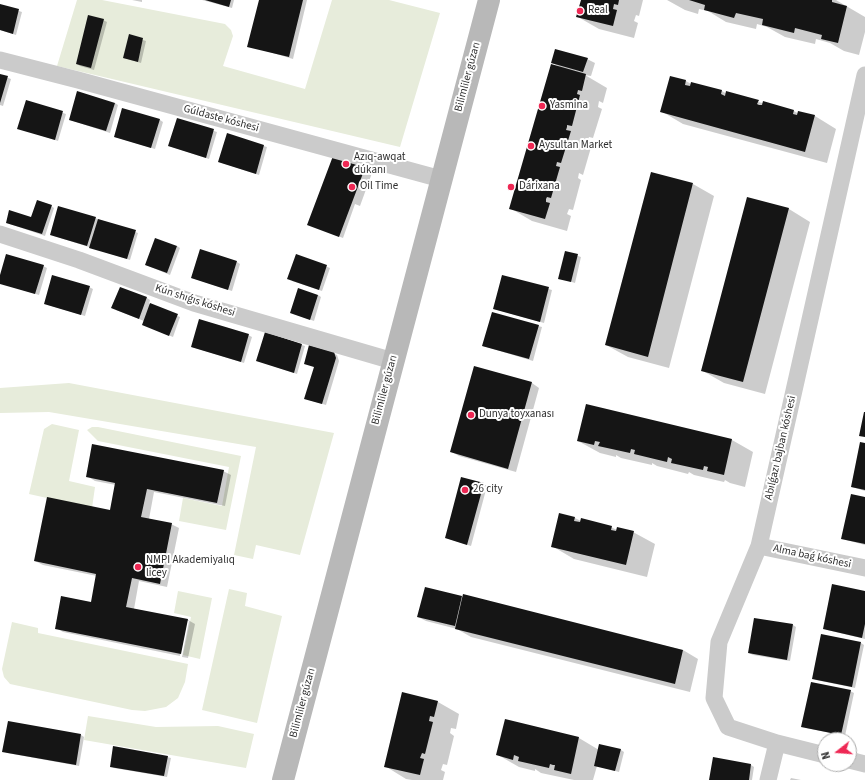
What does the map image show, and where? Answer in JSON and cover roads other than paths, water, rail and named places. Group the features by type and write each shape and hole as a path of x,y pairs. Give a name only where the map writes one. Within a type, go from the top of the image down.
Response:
{"main road":[{"name":"Bilimliler gúzarı","path":"283,780 489,0"}],"street":[{"name":"Gúldaste kóshesi","path":"0,60 441,179"},
{"name":"Abılǵazı bajban kóshesi","path":"817,753 777,743 728,727 714,698 719,642 759,546 865,74"},
{"name":"Kún shıǵıs kóshesi","path":"0,234 79,260 194,303 393,361"},
{"name":"Alma baǵ kóshesi","path":"759,546 865,568"},
{"path":"768,780 777,743"}],"place":[{"name":"Real","path":"580,11"},
{"name":"Yasmina","path":"542,106"},
{"name":"Aysultan Market","path":"531,146"},
{"name":"Azıq-awqat dúkanı","path":"346,164"},
{"name":"Oil Time","path":"352,187"},
{"name":"Dárixana","path":"511,187"},
{"name":"Dunya toyxanası","path":"471,415"},
{"name":"26 city","path":"465,490"},
{"name":"NMPI Akademiyalıq licey","path":"138,567"}]}
